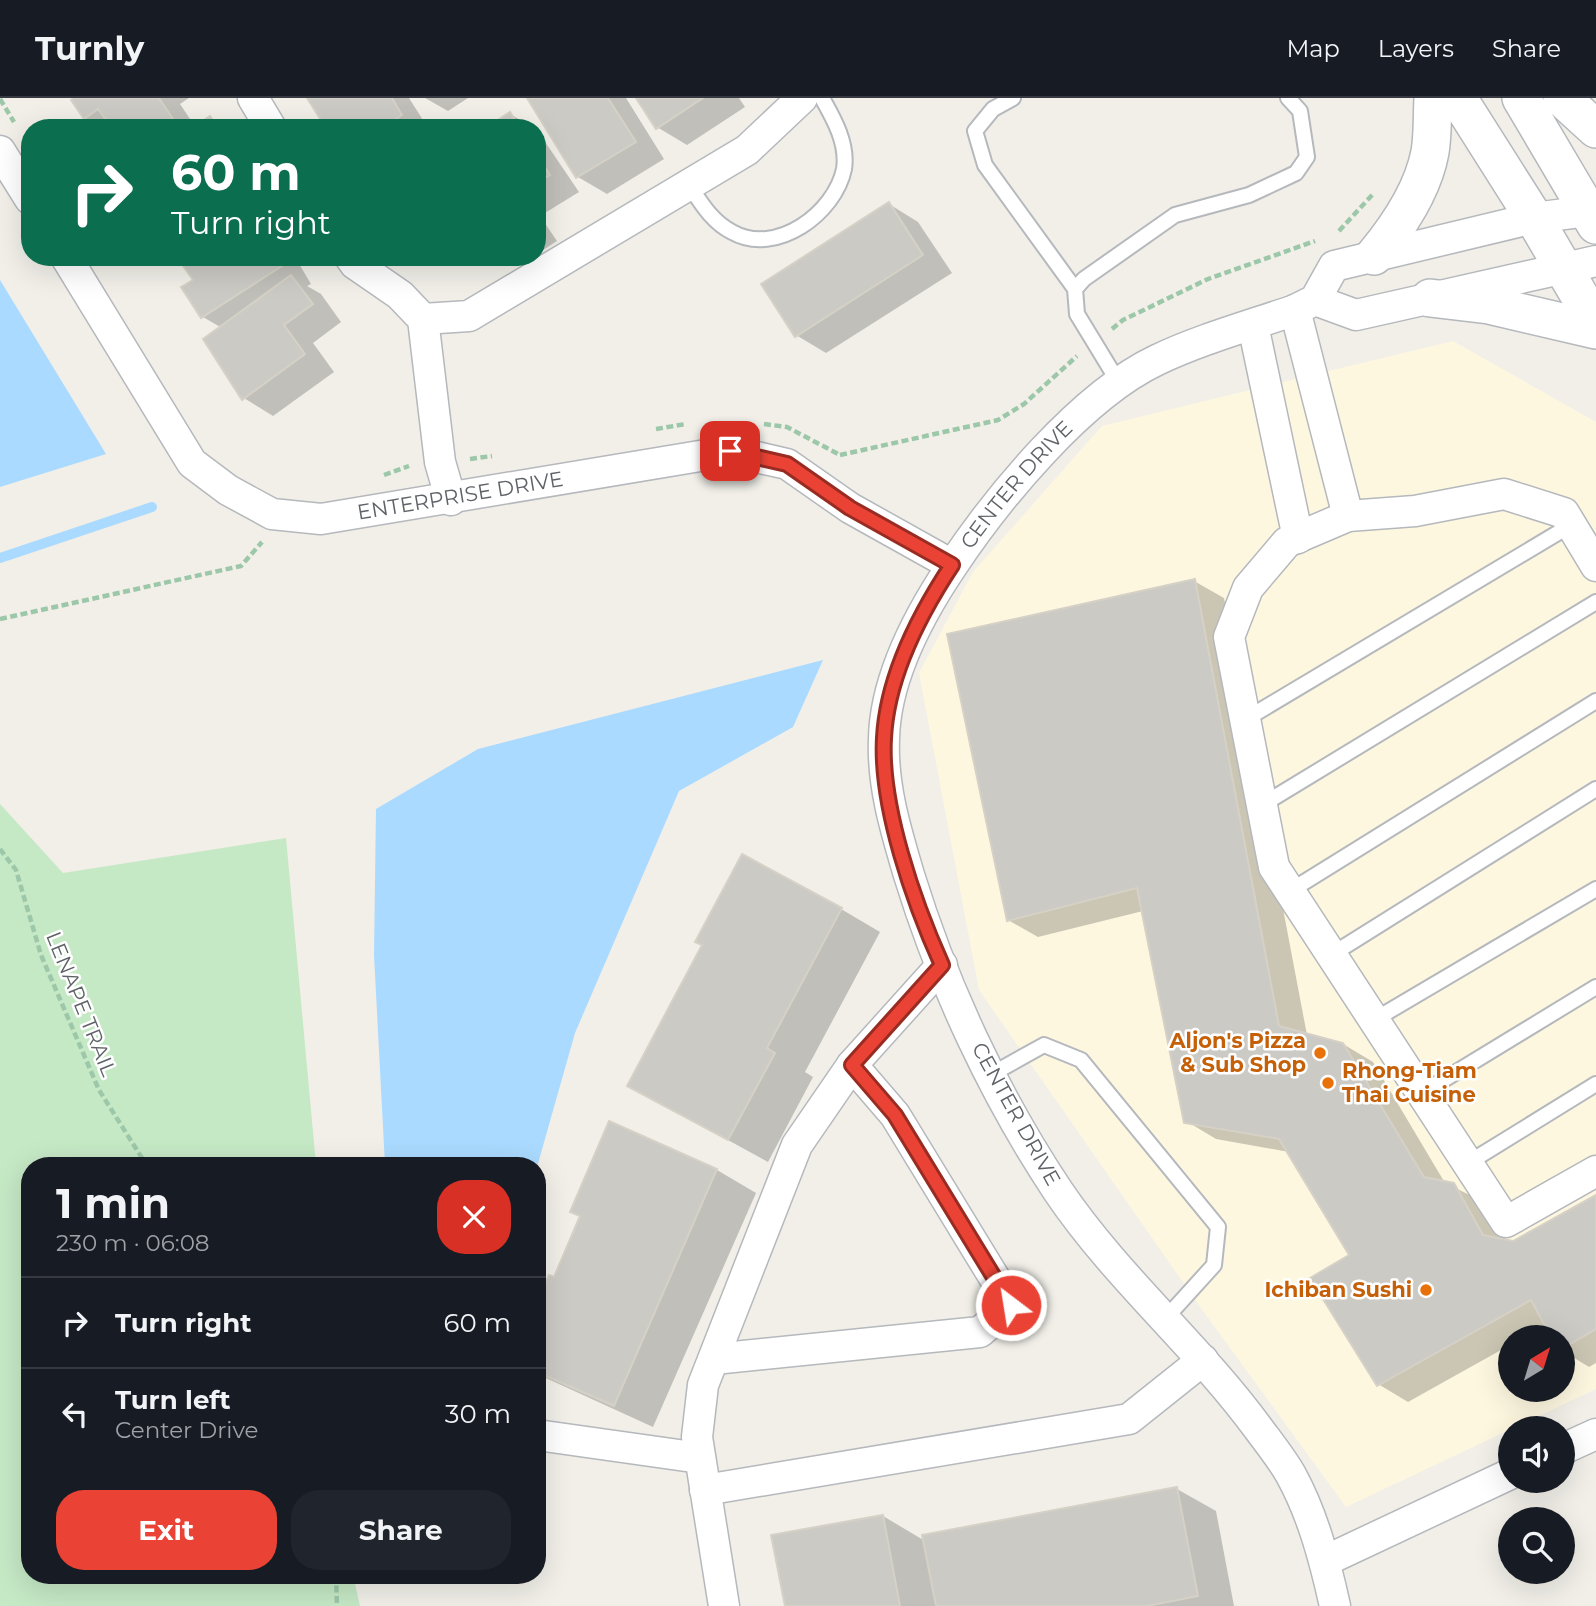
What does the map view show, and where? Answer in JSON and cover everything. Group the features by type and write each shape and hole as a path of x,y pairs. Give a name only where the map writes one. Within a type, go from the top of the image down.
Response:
{"street":[{"path":"253,98 266,119"},
{"path":"423,319 469,316 747,150 802,98"},
{"path":"1374,256 1402,219 1423,175 1430,152 1433,98"},
{"path":"1458,98 1534,218 1580,264 1596,324"},
{"path":"1348,516 1305,305 1334,266 1534,218 1593,215 1521,98"},
{"path":"1562,98 1596,129"},
{"path":"0,151 21,185"},
{"path":"1305,305 1356,315 1580,264"},
{"name":"ENTERPRISE DRIVE","path":"71,266 192,463 228,490 272,514 321,519 451,500 730,451 787,464 850,508 952,565"},
{"path":"358,266 400,295 423,319 440,462 451,500"},
{"path":"1430,298 1489,304 1596,330"},
{"name":"CENTER DRIVE","path":"1305,305 1156,360 1119,383 1032,462 979,525 936,589 896,674 884,738 891,815 926,928 990,1075 1059,1193 1165,1319 1230,1389 1291,1474 1325,1561 1335,1606"},
{"path":"1253,325 1298,538"},
{"path":"1596,566 1564,513 1504,494 1415,511 1348,516 1287,542 1248,588 1229,637 1274,867 1506,1222 1596,1171"},
{"path":"724,1606 697,1437 703,1385 797,1145 852,1065 942,965"},
{"path":"713,1359 980,1332 1011,1305 895,1115 852,1065"},
{"path":"705,1490 1129,1419 1203,1360"},
{"path":"1575,1444 1596,1434"},
{"path":"546,1436 700,1458"},
{"path":"1325,1561 1498,1480"}],"lane":[{"path":"689,185 711,216 733,233 754,240 780,236 802,226 824,208 837,188 844,168 844,149 822,98"},
{"path":"1013,98 993,109 975,131 985,165 1075,289 1077,314 1119,383"},
{"path":"1075,289 1083,279 1175,215 1249,195 1296,173 1307,157 1300,111 1288,98"},
{"path":"1246,719 1571,525"},
{"path":"1262,805 1596,602"},
{"path":"1290,891 1596,701"},
{"path":"1331,955 1596,789"},
{"path":"1374,1020 1596,889"},
{"path":"1422,1093 1596,987"},
{"path":"990,1075 1044,1045 1081,1060 1217,1227 1214,1265 1165,1319"},
{"path":"1468,1163 1596,1084"}],"path":[{"path":"1332,234 1342,230 1380,186"},
{"path":"809,479 840,455 998,420 1024,404 1123,320 1208,279 1322,238"},
{"path":"0,619 241,566 263,541 272,514"},
{"name":"LENAPE TRAIL","path":"0,849 16,870 41,955 99,1090 141,1157"},
{"path":"336,1584 337,1606"}],"shaded area":[{"path":"1453,341 1596,422 1596,1389 1575,1399 1575,1325 1498,1325 1498,1402 1568,1402 1539,1416 1498,1416 1498,1435 1346,1507 1203,1311 979,990 919,673 973,572 1102,426"}],"green space":[{"path":"0,804 63,873 286,838 315,1157 21,1157 21,1584 355,1584 360,1606 0,1606"}],"water":[{"path":"0,280 106,454 0,487"},
{"path":"823,660 793,727 679,791 575,1033 540,1157 385,1157 374,955 376,809 478,749"}],"building":[{"path":"159,98 173,119 105,119 98,109 84,119 71,100"},
{"path":"307,98 392,98 402,115 396,119 320,119"},
{"path":"527,98 608,98 636,142 576,178 546,129 546,119 540,119"},
{"path":"636,98 703,98 656,129"},
{"path":"510,112 514,119 500,119"},
{"path":"889,202 923,255 795,337 761,284"},
{"path":"183,266 282,266 201,318 181,287 193,280"},
{"path":"291,275 313,304 284,325 305,354 242,400 203,339"},
{"path":"1195,579 1279,1026 1343,1043 1424,1177 1454,1183 1483,1235 1513,1241 1596,1195 1596,1329 1575,1341 1575,1325 1545,1325 1531,1300 1377,1386 1310,1278 1349,1255 1279,1139 1184,1123 1137,888 1007,921 947,634"},
{"path":"742,854 842,908 767,1048 775,1053 728,1140 627,1086 702,945 695,942"},
{"path":"609,1121 717,1169 614,1406 546,1376 546,1282 549,1275 554,1277 580,1216 570,1212"},
{"path":"1177,1487 1198,1596 1147,1606 936,1606 922,1535"},
{"path":"883,1515 900,1606 785,1606 771,1535"}],"waterway":[{"path":"0,558 152,507"}],"place":[{"name":"Aljon's Pizza & Sub Shop","path":"1320,1053"},
{"name":"Rhong-Tiam Thai Cuisine","path":"1328,1083"},
{"name":"Ichiban Sushi","path":"1426,1290"}],"route":[{"path":"730,451 787,464 850,508 952,565 936,589 896,674 884,738 891,815 926,928 942,965 852,1065 895,1115 1011,1305"}]}
